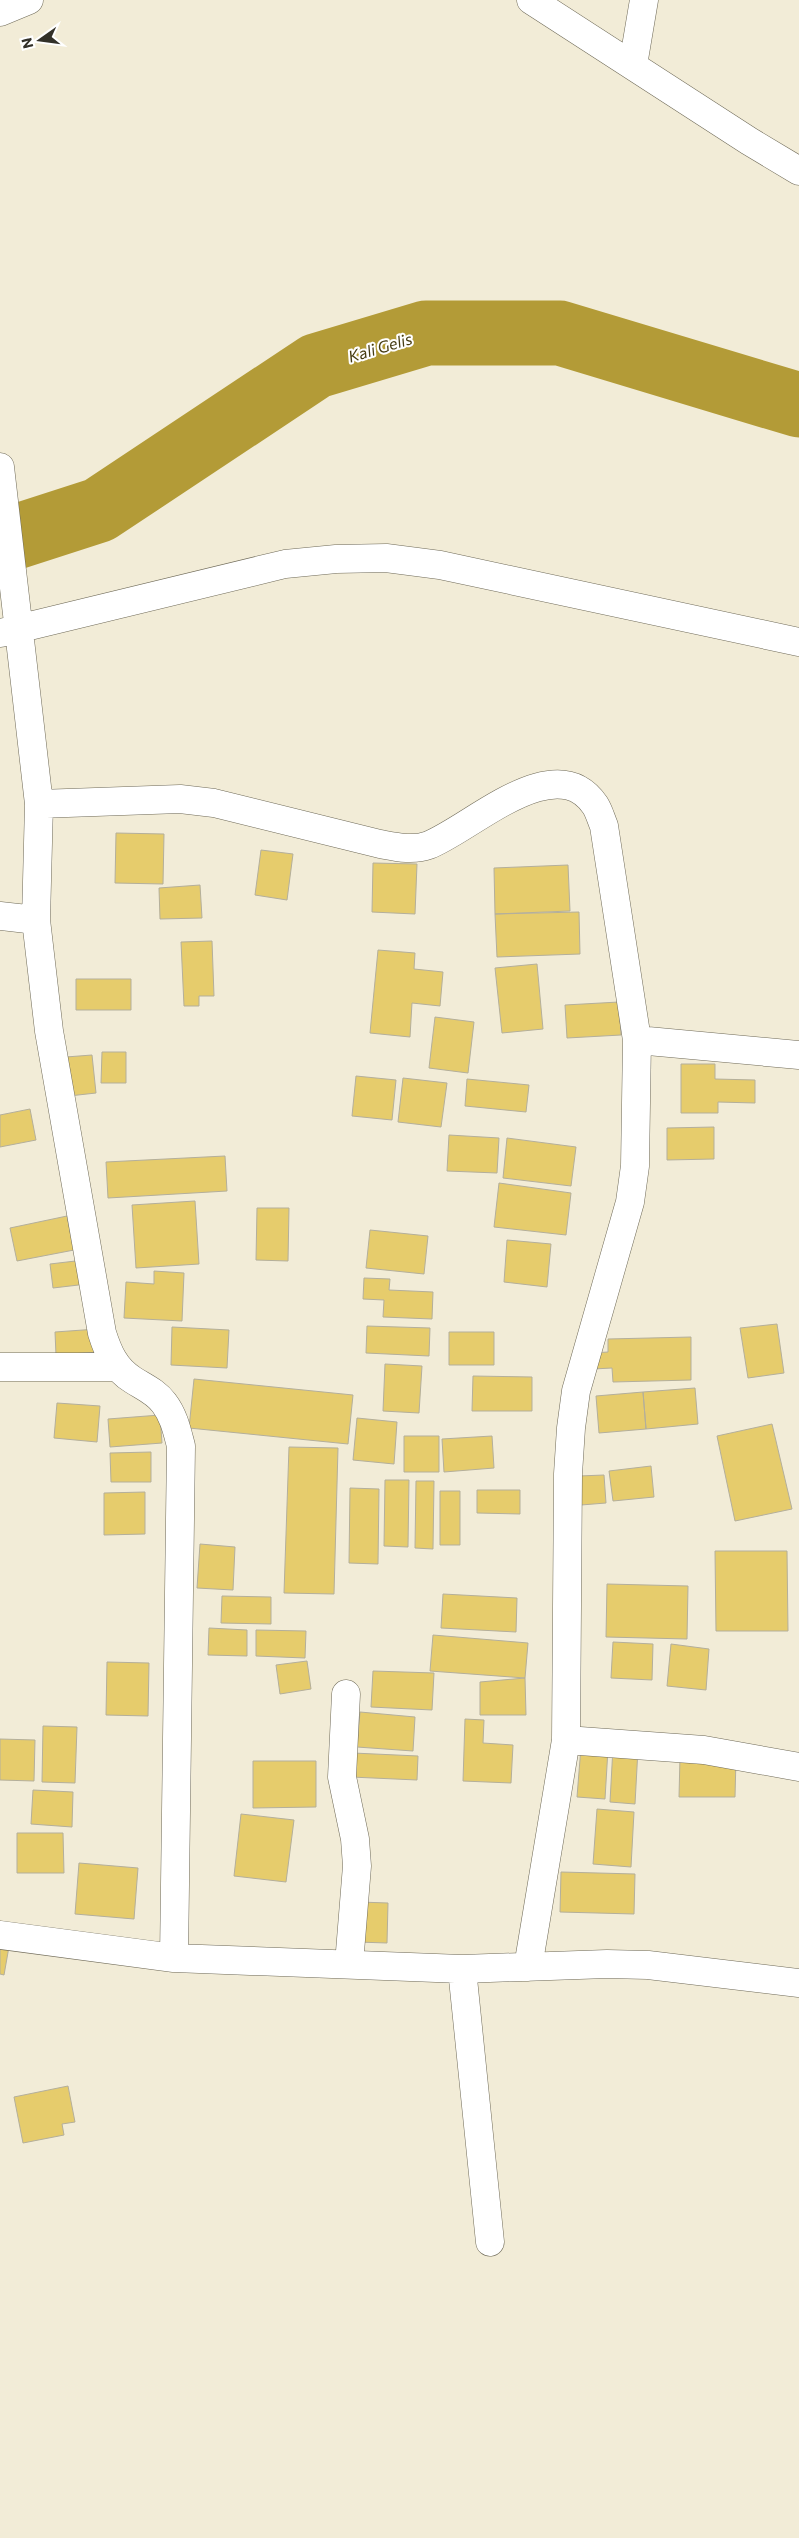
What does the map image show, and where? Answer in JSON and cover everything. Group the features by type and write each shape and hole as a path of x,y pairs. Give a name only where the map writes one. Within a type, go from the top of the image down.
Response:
{"street":[{"path":"0,12 29,0"},
{"path":"531,0 749,141 799,171"},
{"path":"633,65 644,0"},
{"path":"0,467 14,589 9,631 40,804 36,920 49,1031 102,1333 106,1347 117,1367 132,1380 153,1392 163,1402 170,1413 181,1446 174,1958"},
{"path":"9,631 285,564 336,559 386,558 440,565 799,642"},
{"path":"40,804 113,803 180,799 214,803 380,844 405,848 428,845 521,792 541,786 562,783 580,791 595,805 604,826 637,1040 635,1166 630,1202 576,1391 571,1428 568,1474 566,1740 528,1967"},
{"path":"0,916 36,920"},
{"path":"637,1040 799,1054"},
{"path":"0,1367 117,1367"},
{"path":"346,1694 342,1777 355,1840 356,1866 349,1964"},
{"path":"566,1740 704,1750 799,1768"},
{"path":"0,1935 174,1958 462,1969 648,1964 799,1983"},
{"path":"462,1969 490,2242"}],"building":[{"path":"116,833 164,834 163,884 115,883"},
{"path":"261,850 293,854 287,900 255,895"},
{"path":"373,863 417,864 415,914 372,912"},
{"path":"568,865 570,911 495,914 494,868"},
{"path":"200,885 202,918 160,919 159,888"},
{"path":"579,912 580,954 497,957 495,914"},
{"path":"212,941 214,996 199,996 199,1006 184,1006 181,942"},
{"path":"378,950 415,953 414,969 443,972 440,1006 412,1003 410,1037 370,1033"},
{"path":"537,964 543,1029 502,1033 495,968"},
{"path":"76,979 131,979 131,1010 76,1010"},
{"path":"619,1002 621,1035 567,1038 565,1005"},
{"path":"435,1017 474,1022 468,1073 429,1068"},
{"path":"102,1052 126,1052 126,1083 101,1083"},
{"path":"92,1055 96,1093 69,1096 66,1057"},
{"path":"681,1064 715,1064 715,1079 755,1080 755,1103 718,1102 718,1113 681,1113"},
{"path":"356,1076 396,1080 392,1120 352,1116"},
{"path":"403,1078 447,1083 441,1127 398,1122"},
{"path":"467,1079 529,1085 526,1112 465,1106"},
{"path":"30,1109 36,1140 0,1147 0,1115"},
{"path":"714,1127 714,1159 667,1160 667,1128"},
{"path":"449,1135 499,1138 497,1173 447,1171"},
{"path":"507,1138 576,1147 571,1186 503,1178"},
{"path":"225,1156 227,1191 108,1198 106,1162"},
{"path":"499,1183 571,1193 566,1235 494,1227"},
{"path":"195,1201 199,1264 136,1268 132,1205"},
{"path":"257,1208 289,1208 288,1261 256,1260"},
{"path":"67,1216 74,1250 17,1261 10,1228"},
{"path":"370,1230 428,1236 424,1274 366,1268"},
{"path":"507,1240 551,1244 547,1287 504,1282"},
{"path":"84,1260 87,1284 53,1288 50,1264"},
{"path":"154,1271 184,1273 182,1321 124,1318 126,1282 154,1284"},
{"path":"364,1278 390,1279 389,1290 433,1292 432,1319 383,1317 384,1300 363,1299"},
{"path":"777,1324 784,1373 748,1378 740,1328"},
{"path":"367,1326 430,1328 429,1356 366,1353"},
{"path":"172,1327 229,1330 227,1368 171,1365"},
{"path":"97,1329 99,1352 56,1355 55,1332"},
{"path":"449,1332 494,1332 494,1365 449,1365"},
{"path":"691,1337 691,1380 613,1382 612,1368 593,1369 593,1353 608,1352 608,1339"},
{"path":"385,1364 422,1366 419,1413 383,1411"},
{"path":"473,1376 532,1377 532,1411 472,1411"},
{"path":"194,1379 353,1395 348,1444 189,1428"},
{"path":"695,1388 698,1424 646,1429 643,1392"},
{"path":"643,1392 646,1429 599,1433 596,1396"},
{"path":"57,1403 100,1406 97,1442 54,1438"},
{"path":"160,1415 162,1443 110,1447 108,1419"},
{"path":"357,1418 397,1422 394,1464 353,1460"},
{"path":"772,1424 792,1509 735,1521 717,1436"},
{"path":"404,1436 439,1436 439,1472 404,1472"},
{"path":"492,1436 494,1468 444,1472 442,1439"},
{"path":"289,1447 338,1448 334,1594 284,1593"},
{"path":"151,1452 151,1482 111,1482 110,1453"},
{"path":"651,1466 654,1497 613,1501 609,1471"},
{"path":"604,1475 606,1503 581,1505 579,1476"},
{"path":"385,1480 409,1480 408,1547 384,1546"},
{"path":"416,1481 434,1481 433,1549 415,1548"},
{"path":"350,1488 379,1489 378,1564 349,1563"},
{"path":"477,1490 520,1490 520,1514 477,1513"},
{"path":"440,1491 460,1491 460,1545 440,1545"},
{"path":"145,1492 145,1534 104,1535 104,1493"},
{"path":"200,1544 235,1547 233,1590 197,1588"},
{"path":"715,1551 787,1551 788,1631 716,1631"},
{"path":"607,1584 688,1586 687,1639 606,1637"},
{"path":"443,1594 517,1598 516,1632 441,1628"},
{"path":"222,1596 271,1597 271,1624 221,1623"},
{"path":"209,1628 247,1630 247,1656 208,1655"},
{"path":"256,1630 306,1631 305,1658 256,1656"},
{"path":"433,1635 528,1643 525,1678 430,1671"},
{"path":"613,1642 653,1644 652,1680 611,1678"},
{"path":"671,1644 709,1649 706,1690 667,1686"},
{"path":"307,1661 311,1689 280,1694 276,1665"},
{"path":"107,1662 149,1663 148,1716 106,1715"},
{"path":"373,1671 434,1673 432,1710 371,1707"},
{"path":"525,1678 526,1715 480,1715 480,1682"},
{"path":"360,1712 415,1717 413,1751 357,1747"},
{"path":"465,1719 484,1720 483,1743 513,1745 511,1783 463,1781"},
{"path":"43,1726 77,1727 75,1783 42,1782"},
{"path":"0,1739 35,1740 34,1781 0,1780"},
{"path":"581,1747 608,1749 605,1799 577,1797"},
{"path":"613,1747 638,1749 635,1804 610,1802"},
{"path":"353,1753 418,1756 417,1780 351,1777"},
{"path":"680,1757 736,1758 735,1797 679,1797"},
{"path":"253,1761 316,1761 316,1807 253,1808"},
{"path":"33,1790 73,1792 72,1827 31,1824"},
{"path":"597,1809 634,1812 631,1867 593,1864"},
{"path":"241,1814 294,1820 286,1882 234,1876"},
{"path":"17,1833 63,1833 64,1873 17,1873"},
{"path":"79,1863 138,1868 134,1919 75,1914"},
{"path":"561,1872 635,1874 634,1914 560,1912"},
{"path":"359,1902 388,1903 387,1943 357,1942"},
{"path":"0,1939 10,1941 4,1975 0,1974"},
{"path":"68,2086 75,2122 62,2124 64,2135 23,2143 14,2097"}],"waterway":[{"name":"Kali Gelis","path":"0,542 99,510 316,366 426,333 560,333 799,405"}]}
